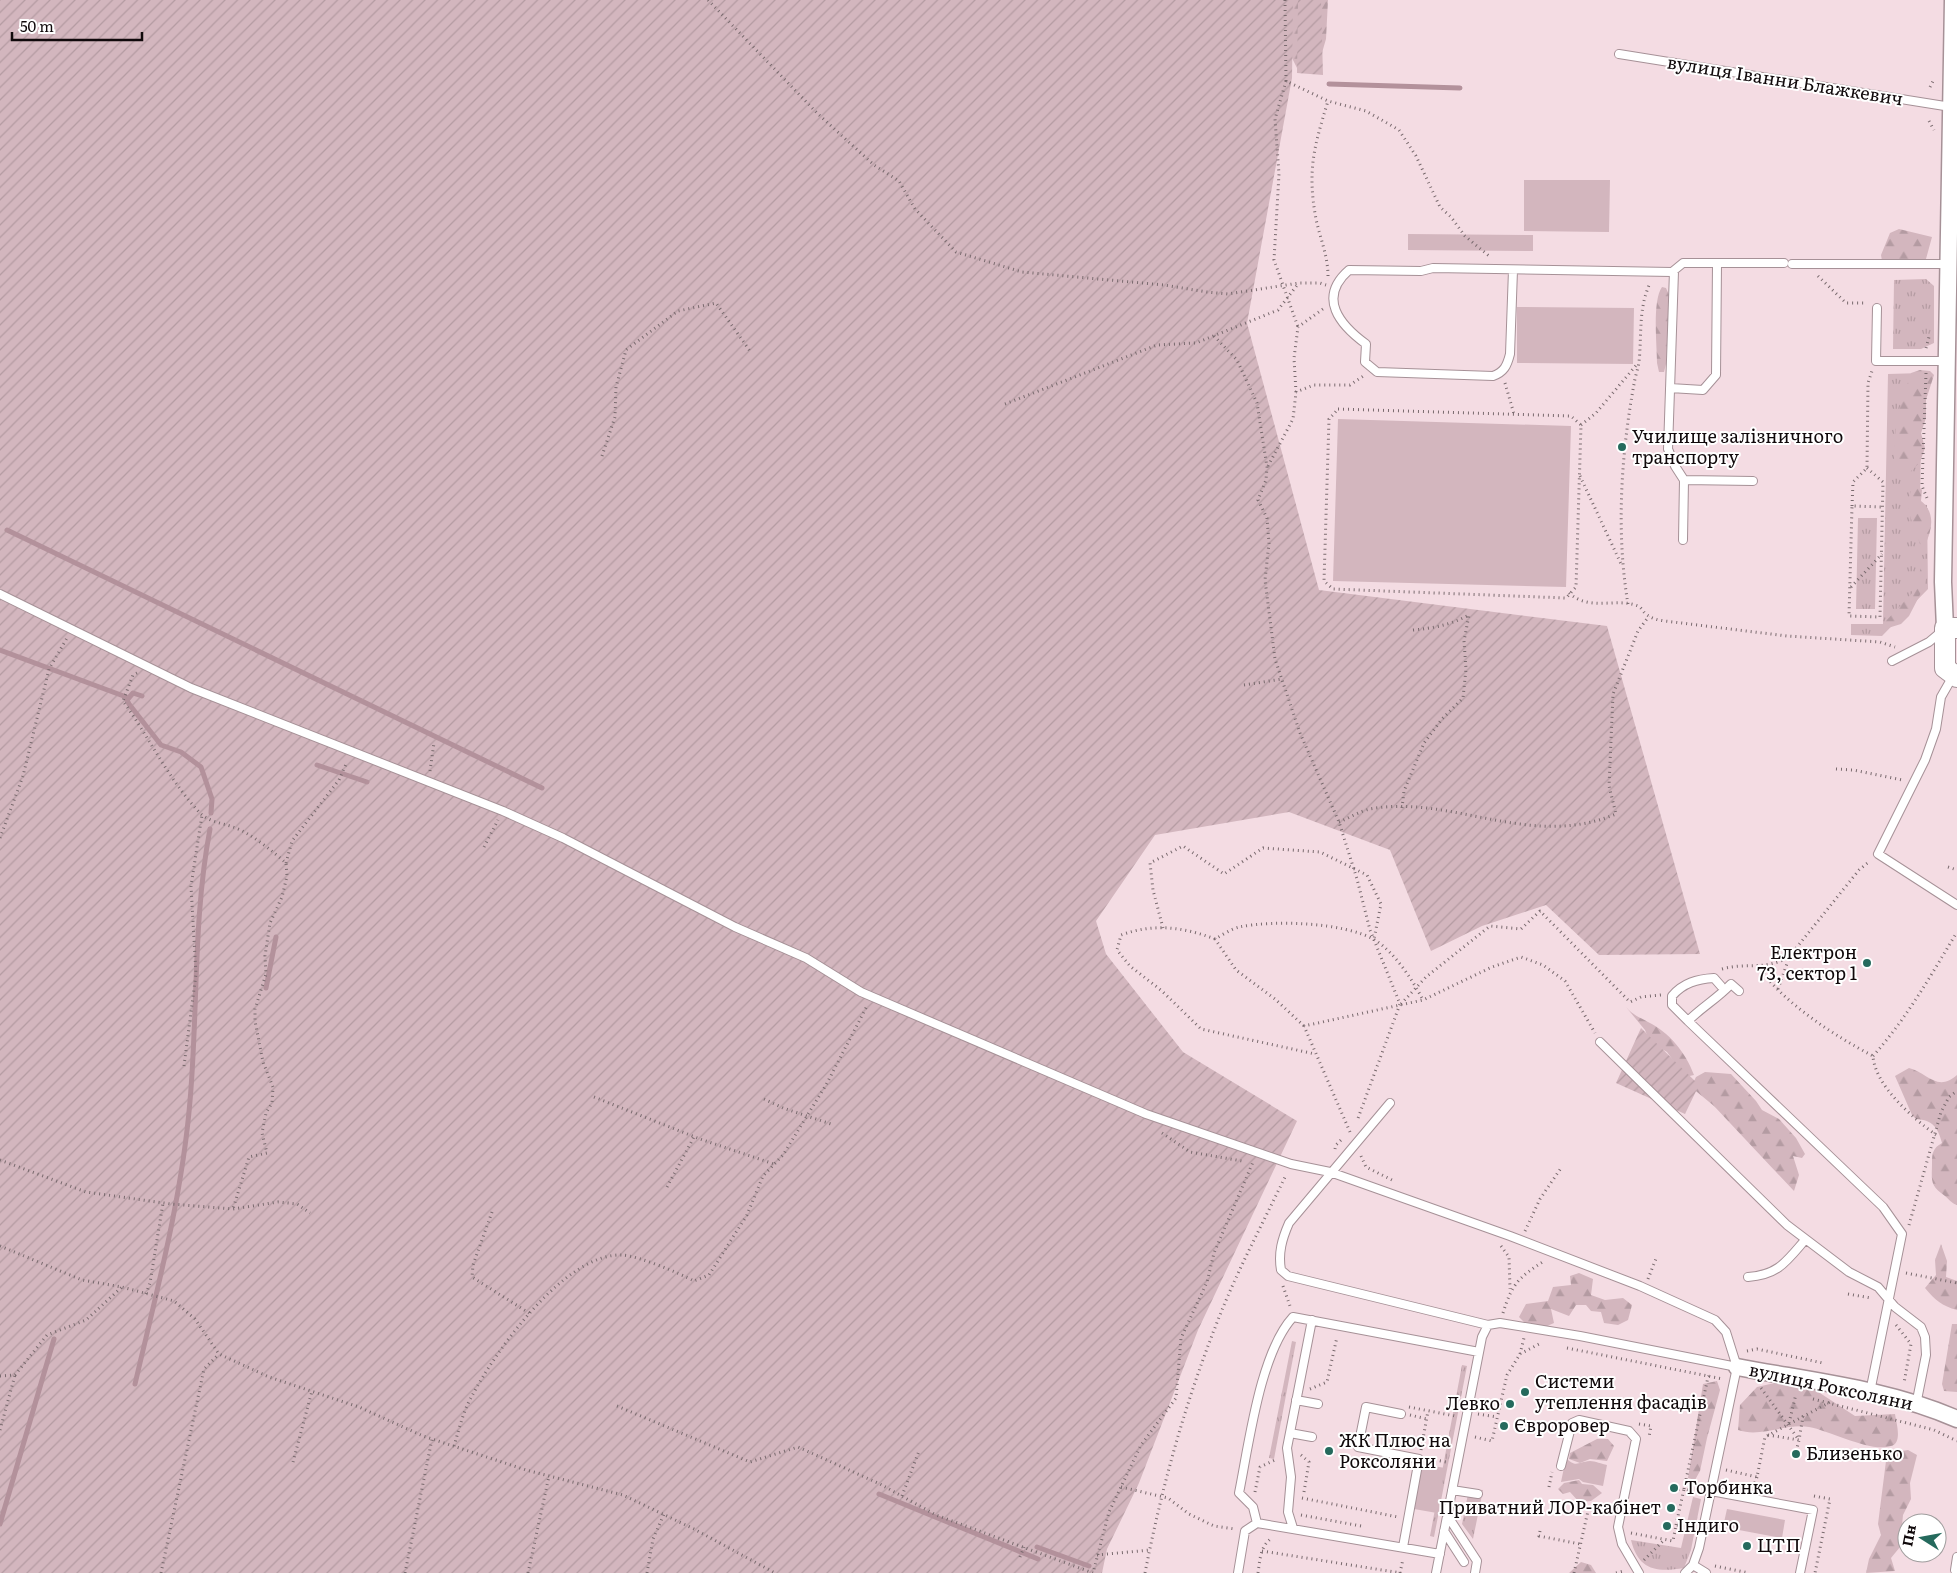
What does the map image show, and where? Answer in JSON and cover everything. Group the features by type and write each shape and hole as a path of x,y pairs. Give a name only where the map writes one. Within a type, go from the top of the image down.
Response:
{"street":[{"path":"1953,0 1947,361 1948,490 1943,582 1951,628 1944,668 1955,676"},
{"name":"вулиця Роксоляни","path":"1737,1367 1870,1392 1957,1419"}],"lane":[{"name":"вулиця Іванни Блажкевич","path":"1619,54 1951,107"},
{"path":"1509,270 1510,354 1502,373 1483,376 1377,372 1365,362 1366,344 1349,332 1339,320 1334,305 1336,289 1341,277 1349,270 1509,270 1654,272 1674,271 1684,264 1948,264"},
{"path":"1670,388 1703,390 1716,375 1717,264"},
{"path":"1674,271 1668,449 1675,466 1684,480 1683,540"},
{"path":"1877,308 1876,361 1947,361"},
{"path":"1684,480 1753,481"},
{"path":"0,594 191,688 429,784 503,811 563,838 736,927 806,958 872,997 1146,1114 1291,1164 1331,1172 1521,1240 1644,1288 1715,1320 1726,1332 1737,1367 1580,1336 1500,1323 1488,1325 1407,1307 1284,1273 1281,1270 1279,1258 1282,1239 1289,1223 1331,1172 1390,1103"},
{"path":"1892,661 1951,628"},
{"path":"1955,676 1941,697 1933,737 1925,760 1878,854 1957,905"},
{"path":"1721,986 1714,978 1690,982 1678,988 1672,996 1672,1005 1883,1207 1902,1234 1870,1392"},
{"path":"1688,1021 1703,1005 1719,997 1731,984 1739,991"},
{"path":"1600,1042 1805,1240 1849,1272 1878,1287 1889,1300 1921,1327 1925,1338 1926,1355 1916,1405"},
{"path":"1748,1277 1772,1273 1805,1240"},
{"path":"1257,1523 1252,1507 1238,1493 1262,1382 1284,1327 1293,1317 1479,1352"},
{"path":"1293,1528 1288,1512 1291,1477 1287,1448 1312,1320"},
{"path":"1436,1573 1482,1337 1488,1325"},
{"name":"вулиця Роксоляни","path":"1685,1573 1693,1565 1704,1530 1737,1367"},
{"path":"1296,1400 1318,1404"},
{"path":"1402,1410 1366,1407 1358,1447 1419,1459 1402,1547"},
{"path":"1557,1467 1572,1423 1579,1420 1629,1431 1636,1439 1619,1532 1622,1544 1637,1571"},
{"path":"1290,1433 1312,1437"},
{"path":"1452,1490 1478,1494"},
{"path":"1711,1493 1722,1493 1813,1510 1800,1573"},
{"path":"1447,1515 1477,1561 1475,1573"},
{"path":"1238,1573 1245,1531 1257,1523 1440,1554"},
{"path":"1444,1531 1464,1562"},
{"path":"1955,1570 1957,1557"},
{"path":"1693,1565 1707,1569"}],"path":[{"path":"708,0 818,114 874,165 899,181 915,209 956,252 1022,272 1164,285 1228,294 1299,283 1320,283 1328,286 1328,265 1316,220 1310,177 1318,134 1328,101"},
{"path":"1267,467 1293,420 1296,392 1294,358 1298,327 1274,260 1279,174 1275,119 1286,81 1285,0"},
{"path":"1286,81 1328,101 1366,111 1399,130 1416,156 1440,207 1451,217 1465,236 1509,270"},
{"path":"1805,264 1846,303 1867,303"},
{"path":"1628,604 1622,567 1623,484 1638,362 1641,306 1654,272"},
{"path":"1005,404 1157,346 1196,343 1278,310 1299,283"},
{"path":"602,456 615,417 616,387 626,350 678,311 716,303 750,351"},
{"path":"1298,327 1322,309 1334,305"},
{"path":"1214,336 1237,360 1257,403 1267,467 1266,480 1258,500 1267,518 1269,543 1266,580 1275,659 1316,772 1338,822 1374,940 1400,1004"},
{"path":"1867,468 1883,482 1880,617 1849,616 1853,482 1867,468 1868,383 1876,361"},
{"path":"1581,425 1596,413 1638,362"},
{"path":"1296,392 1314,385 1350,385 1373,368"},
{"path":"1502,373 1514,414"},
{"path":"1338,409 1571,416 1581,425 1576,587 1566,598 1333,589 1324,581 1329,419 1338,409"},
{"path":"1580,475 1622,567"},
{"path":"1852,506 1883,507"},
{"path":"1850,588 1882,554"},
{"path":"1570,594 1578,601 1640,606 1649,616 1665,621 1787,636 1880,642 1910,652"},
{"path":"1402,808 1404,791 1424,743 1442,719 1463,698 1466,669 1464,641 1469,615 1445,626 1413,630"},
{"path":"1338,822 1370,809 1402,808 1435,810 1524,826 1595,823 1616,814 1609,786 1613,694 1638,631 1649,616"},
{"path":"0,838 23,776 49,670 72,630"},
{"path":"152,668 134,676 123,702 141,726 163,765 202,815 219,824 233,827 268,848 286,863"},
{"path":"1244,685 1282,679"},
{"path":"429,784 434,743"},
{"path":"233,1209 249,1157 267,1154 262,1133 266,1113 272,1103 273,1087 263,1062 255,1021 255,1009 266,974 265,956 270,923 282,897 287,876 286,863 292,841 339,780 344,769"},
{"path":"1836,769 1892,777 1902,780 1911,789"},
{"path":"484,847 503,811"},
{"path":"184,1066 196,974 191,886 202,815"},
{"path":"1163,928 1153,890 1150,863 1183,846 1224,874 1263,848 1320,852 1367,875 1381,904 1374,940"},
{"path":"1778,989 1789,957 1859,870 1878,854"},
{"path":"1948,867 1957,870"},
{"path":"1331,1172 1336,1145 1354,1129 1400,1004 1426,977 1490,926 1522,929 1540,911 1630,1002 1641,996 1672,996"},
{"path":"1215,938 1237,928 1270,923 1345,928 1374,940 1389,951 1416,987 1423,1000"},
{"path":"1316,1054 1201,1029 1162,991 1130,966 1116,950 1121,935 1137,930 1163,928 1188,929 1215,938 1236,970 1274,999 1304,1026 1366,1167 1399,1183"},
{"path":"1936,1135 1898,1102 1874,1068 1874,1056 1895,1031 1914,1003 1957,932"},
{"path":"1304,1026 1423,1000 1492,967 1521,957 1543,965 1565,981 1600,1042"},
{"path":"1714,978 1720,969 1733,966 1775,965 1789,957"},
{"path":"1758,966 1778,989 1798,1006 1849,1043 1874,1056"},
{"path":"454,1446 470,1398 504,1345 529,1313 582,1266 597,1259 623,1255 675,1271 694,1281 709,1275 747,1215 763,1176 783,1155 826,1085 872,997"},
{"path":"1902,1234 1910,1223 1941,1112 1950,1097 1957,1091"},
{"path":"594,1097 694,1137 774,1164"},
{"path":"764,1099 831,1124"},
{"path":"666,1187 694,1137"},
{"path":"616,1406 750,1462 798,1447 902,1496 936,1515 1093,1573 1109,1512 1141,1445 1176,1398 1181,1338 1207,1282 1214,1253 1256,1152"},
{"path":"0,1160 86,1192 182,1206 233,1209 278,1202 297,1204 310,1213"},
{"path":"1146,1573 1160,1496 1186,1407 1218,1319 1291,1164"},
{"path":"1521,1240 1540,1199 1561,1168"},
{"path":"146,1294 150,1283 163,1203"},
{"path":"492,1212 473,1265 472,1277 529,1313"},
{"path":"1488,1228 1509,1257 1510,1290 1500,1323"},
{"path":"0,1246 82,1280 122,1287 174,1301 195,1319 211,1339 219,1354 269,1377 359,1407 432,1439 549,1476 623,1495 664,1514 775,1573"},
{"path":"1510,1290 1525,1273 1555,1254"},
{"path":"1644,1288 1657,1256"},
{"path":"1894,1272 1957,1284"},
{"path":"1284,1273 1283,1285 1293,1317"},
{"path":"0,1430 15,1375 48,1335 86,1320 122,1287"},
{"path":"1305,1402 1307,1390 1327,1382 1336,1336 1346,1338"},
{"path":"1462,1435 1492,1441 1507,1375 1520,1354 1524,1337"},
{"path":"1520,1354 1541,1343 1551,1345"},
{"path":"1561,1347 1724,1380"},
{"path":"161,1573 204,1369 219,1354"},
{"path":"0,1376 15,1375"},
{"path":"1619,1532 1673,1541 1708,1376"},
{"path":"1753,1385 1768,1387"},
{"path":"1760,1386 1799,1440"},
{"path":"293,1462 312,1391"},
{"path":"1786,1391 1804,1396"},
{"path":"1788,1424 1796,1394"},
{"path":"1812,1398 1934,1430 1957,1440"},
{"path":"1716,1468 1756,1477 1765,1436 1828,1403"},
{"path":"1402,1410 1428,1411 1458,1417"},
{"path":"1428,1411 1420,1457 1449,1462"},
{"path":"1467,1412 1497,1417"},
{"path":"1797,1448 1804,1416"},
{"path":"1632,1422 1651,1426 1647,1446"},
{"path":"1298,1435 1295,1450 1309,1462 1302,1499 1408,1520"},
{"path":"1768,1435 1799,1440"},
{"path":"405,1573 432,1439"},
{"path":"902,1496 920,1450"},
{"path":"1549,1487 1557,1467"},
{"path":"1722,1493 1726,1470"},
{"path":"528,1573 549,1476"},
{"path":"1121,1487 1168,1498 1189,1514 1214,1526 1245,1531"},
{"path":"1679,1488 1711,1493"},
{"path":"1574,1573 1588,1511"},
{"path":"647,1573 653,1538 664,1514"},
{"path":"1629,1533 1631,1523"},
{"path":"1676,1525 1704,1530"},
{"path":"1540,1531 1539,1536 1580,1544"},
{"path":"1637,1571 1665,1539"},
{"path":"1258,1573 1265,1543"},
{"path":"1020,1557 1024,1548"},
{"path":"1097,1556 1150,1550"},
{"path":"1262,1551 1401,1573 1403,1559"},
{"path":"1707,1569 1749,1573"}],"green space":[{"path":"0,0 1293,0 1292,78 1247,323 1319,590 1607,626 1700,954 1599,955 1546,905 1482,926 1431,951 1390,850 1289,812 1155,835 1096,921 1106,954 1183,1052 1297,1121 1198,1330 1139,1483 1107,1549 1102,1573 0,1573"},
{"path":"1287,0 1328,0 1326,39 1317,70 1298,70 1284,42"},
{"path":"1298,0 1321,0 1323,75 1297,73"},
{"path":"1524,180 1610,180 1609,232 1524,231"},
{"path":"1899,229 1932,237 1926,259 1903,262 1882,261 1881,255 1890,233"},
{"path":"1408,234 1533,235 1533,251 1408,250"},
{"path":"1926,279 1934,286 1934,343 1921,349 1893,349 1894,280"},
{"path":"1662,287 1666,288 1670,297 1666,364 1664,372 1659,372 1657,363 1656,312"},
{"path":"1517,307 1634,308 1633,364 1517,363"},
{"path":"1920,370 1930,371 1934,375 1926,400 1926,418 1921,433 1925,448 1920,462 1909,473 1902,476 1896,470 1894,457 1897,416 1911,373"},
{"path":"1922,373 1920,504 1927,505 1928,589 1882,636 1851,635 1851,624 1883,624 1888,374"},
{"path":"1338,419 1571,426 1566,587 1333,581"},
{"path":"1913,487 1919,487 1922,490 1921,501 1931,516 1931,528 1925,545 1920,544 1910,516 1909,502"},
{"path":"1858,518 1877,518 1875,609 1856,609"},
{"path":"1927,560 1927,575 1924,587 1909,616 1901,624 1888,628 1885,622 1915,590 1922,563"},
{"path":"1626,1007 1670,1037 1681,1051 1694,1075 1685,1077 1667,1052 1650,1042 1645,1030"},
{"path":"1641,1028 1699,1085 1685,1114 1616,1083"},
{"path":"1909,1068 1938,1082 1950,1080 1957,1075 1957,1205 1936,1189 1932,1182 1933,1154 1935,1149 1942,1143 1939,1133 1931,1123 1916,1119 1912,1115 1895,1076"},
{"path":"1705,1072 1731,1074 1762,1110 1779,1119 1796,1138 1805,1154 1802,1158 1793,1156 1799,1175 1794,1191 1714,1106 1691,1087 1696,1077"},
{"path":"1941,1244 1947,1261 1946,1277 1957,1281 1957,1310 1939,1302 1925,1288 1936,1275 1935,1260"},
{"path":"1579,1273 1593,1279 1591,1295 1605,1300 1623,1298 1632,1305 1628,1320 1618,1325 1604,1323 1601,1312 1591,1311 1586,1305 1576,1305 1569,1316 1551,1309 1554,1323 1545,1327 1527,1325 1519,1317 1526,1304 1548,1301 1553,1287 1571,1285 1570,1276"},
{"path":"1952,1324 1957,1324 1957,1392 1944,1391 1942,1384"},
{"path":"1292,1341 1296,1342 1274,1459 1269,1458"},
{"path":"1462,1365 1467,1366 1434,1537 1430,1536"},
{"path":"1797,1378 1855,1416 1895,1414 1898,1432 1897,1441 1891,1446 1873,1447 1818,1429 1800,1426 1764,1432 1738,1430 1740,1405 1757,1387"},
{"path":"1717,1381 1720,1390 1700,1471 1695,1480 1688,1478 1703,1384"},
{"path":"1597,1439 1608,1439 1614,1446 1607,1461 1590,1459 1580,1463 1569,1459 1570,1453"},
{"path":"1908,1450 1917,1455 1910,1483 1911,1499 1904,1513 1897,1513 1897,1551 1891,1558 1895,1571 1866,1573 1869,1559 1881,1535 1878,1524 1886,1461 1895,1452"},
{"path":"1566,1458 1575,1464 1594,1461 1607,1465 1603,1486 1583,1482 1579,1479 1561,1482"},
{"path":"1422,1464 1445,1468 1437,1513 1414,1509"},
{"path":"1579,1480 1582,1484 1593,1485 1602,1493 1591,1501 1579,1502 1570,1492 1563,1494 1558,1489 1564,1483"},
{"path":"1469,1489 1483,1490 1473,1539 1462,1524"},
{"path":"1693,1497 1701,1499 1691,1550 1684,1568 1664,1570 1649,1567 1643,1563 1634,1550 1631,1540 1681,1548"},
{"path":"1727,1509 1785,1520 1782,1538 1723,1527"},
{"path":"1581,1562 1591,1565 1596,1573 1569,1573"}],"waterway":[{"path":"1329,84 1460,88"},
{"path":"7,530 542,788"},
{"path":"0,650 129,698"},
{"path":"142,696 133,693 127,700 161,745 181,752 201,767 212,799 211,813"},
{"path":"317,765 367,782"},
{"path":"135,1384 168,1243 186,1137 192,1067 198,930 210,829"},
{"path":"266,988 276,937"},
{"path":"0,1524 54,1339"},
{"path":"879,1494 1038,1559"},
{"path":"1037,1547 1089,1566"}],"place":[{"name":"Училище залізничного транспорту","path":"1622,447"},
{"name":"Електрон 73, сектор 1","path":"1867,963"},
{"name":"Системи утеплення фасадів","path":"1525,1392"},
{"name":"Левко","path":"1510,1404"},
{"name":"Євроровер","path":"1504,1426"},
{"name":"ЖК Плюс на Роксоляни","path":"1329,1451"},
{"name":"Близенько","path":"1796,1454"},
{"name":"Торбинка","path":"1674,1488"},
{"name":"Приватний ЛОР-кабінет","path":"1671,1508"},
{"name":"Індиго","path":"1667,1526"},
{"name":"ЦТП","path":"1747,1546"}]}
